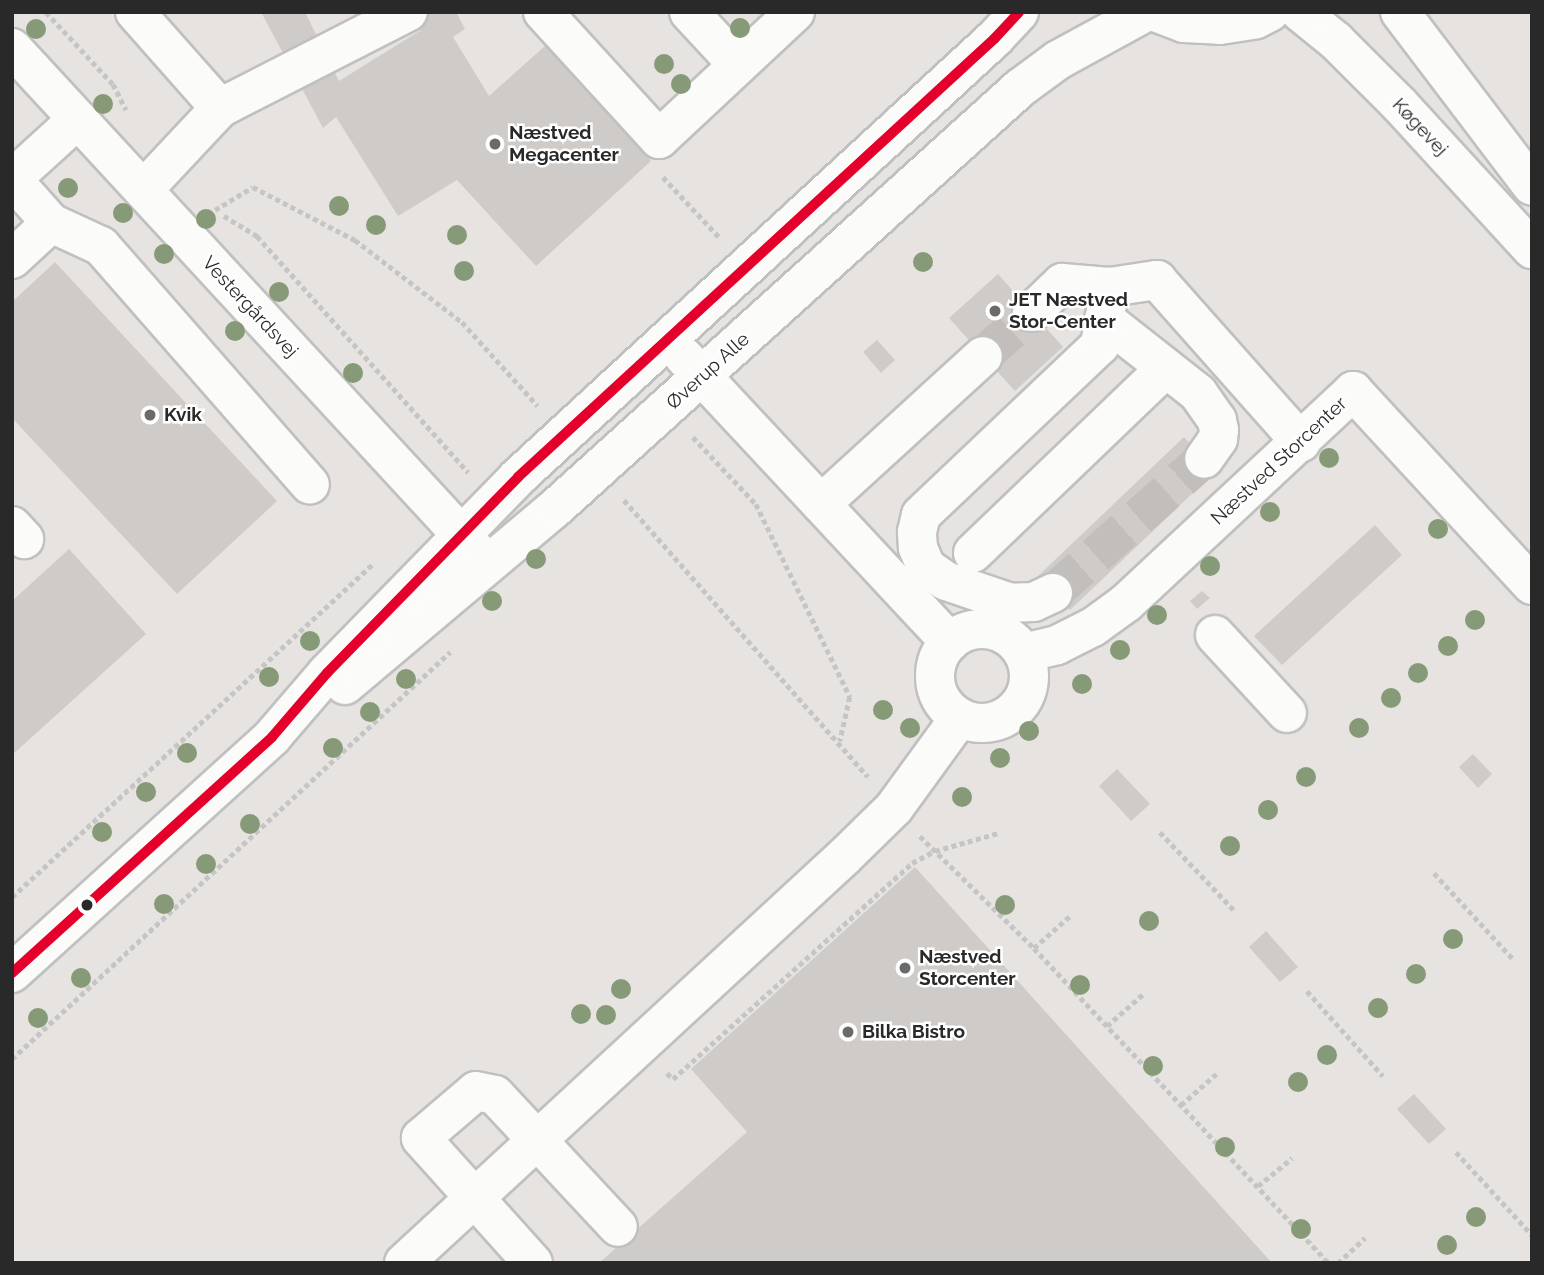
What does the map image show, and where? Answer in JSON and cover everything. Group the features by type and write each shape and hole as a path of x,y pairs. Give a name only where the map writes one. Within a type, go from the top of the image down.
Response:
{"street":[{"path":"135,12 220,108"},
{"path":"143,190 220,108 408,12"},
{"path":"543,12 659,139 795,12"},
{"path":"689,12 738,65"},
{"name":"Øverup Alle","path":"272,737 327,673 494,501 995,38 1019,12"},
{"name":"Øverup Alle","path":"12,973 272,737 344,686 489,565 1020,88 1077,48 1146,12"},
{"path":"1155,12 1184,23 1220,25 1256,19 1270,12"},
{"name":"Køgevej","path":"1300,12 1336,41 1399,104 1532,249"},
{"path":"1400,12 1532,186"},
{"name":"Vestergårdsvej","path":"12,48 489,565"},
{"path":"78,119 12,179 51,223 101,246 310,485"},
{"path":"12,259 51,223"},
{"path":"1053,593 1034,602 1011,603 946,581 926,567 918,548 917,532 921,516 1105,317 1157,280 1301,442"},
{"path":"1032,312 1062,284 1198,393 1217,420 1219,430 1218,439 1205,459"},
{"path":"668,341 950,642"},
{"path":"821,504 984,356"},
{"path":"1198,393 1229,361"},
{"path":"973,553 1166,368"},
{"name":"Næstved Storcenter","path":"1023,653 1057,645 1093,626 1126,603 1353,391 1532,585"},
{"path":"975,630 990,630 1014,642 1023,653 1029,667 1025,697 1016,709 1004,718 989,723 960,717 948,709 936,682 936,668 950,642 975,630"},
{"path":"1215,635 1287,713"},
{"path":"404,1263 894,808 960,717"},
{"path":"533,1263 421,1138 469,1095 481,1090 495,1096 618,1227"}],"path":[{"path":"46,12 113,84 129,116"},
{"path":"659,139 670,165 662,176 724,243"},
{"path":"169,162 215,211 257,236 494,501"},
{"path":"181,232 253,187 355,240 462,322 539,407"},
{"path":"691,435 756,504 850,697 840,742"},
{"path":"624,500 840,742 894,808 1034,948 1329,1263"},
{"path":"1160,832 1236,912"},
{"path":"641,1044 673,1079 912,863 935,851 998,833"},
{"path":"1434,873 1513,958"},
{"path":"1034,948 1071,915"},
{"path":"1307,991 1383,1076"},
{"path":"1107,1026 1143,994"},
{"path":"1181,1105 1216,1074"},
{"path":"1455,1153 1532,1234"},
{"path":"1258,1186 1292,1158"},
{"path":"1338,1263 1365,1238"}],"building":[{"name":"Næstved Megacenter","path":"261,12 305,12 339,81 421,30 412,12 456,12 465,29 453,37 489,96 546,45 651,161 536,266 457,180 398,216 336,117 323,128"},
{"path":"55,262 277,501 177,594 12,418 12,302"},
{"path":"998,274 1063,347 1015,391 949,318"},
{"path":"877,340 895,360 881,373 863,352"},
{"path":"1184,437 1216,471 1070,610 1037,577"},
{"path":"1375,525 1402,555 1282,665 1254,636"},
{"path":"69,549 146,634 12,755 12,601"},
{"path":"1202,591 1210,598 1197,609 1190,601"},
{"path":"1473,754 1492,774 1478,788 1459,767"},
{"path":"1117,769 1150,804 1131,821 1099,786"},
{"name":"Næstved Storcenter","path":"915,867 1272,1263 599,1263 747,1132 691,1069"},
{"path":"1266,931 1298,967 1280,982 1249,947"},
{"path":"1414,1094 1446,1129 1429,1144 1397,1109"}],"tunnel":[{"path":"983,356 1032,312"},
{"path":"1053,593 1204,459"}],"transit line":[{"path":"12,973 272,737 327,673 518,477 995,38 1019,12"}],"place":[{"name":"Næstved Megacenter","path":"495,144"},
{"name":"JET Næstved Stor-Center","path":"995,311"},
{"name":"Kvik","path":"150,415"},
{"name":"Næstved Storcenter","path":"905,968"},
{"name":"Bilka Bistro","path":"848,1032"}]}
